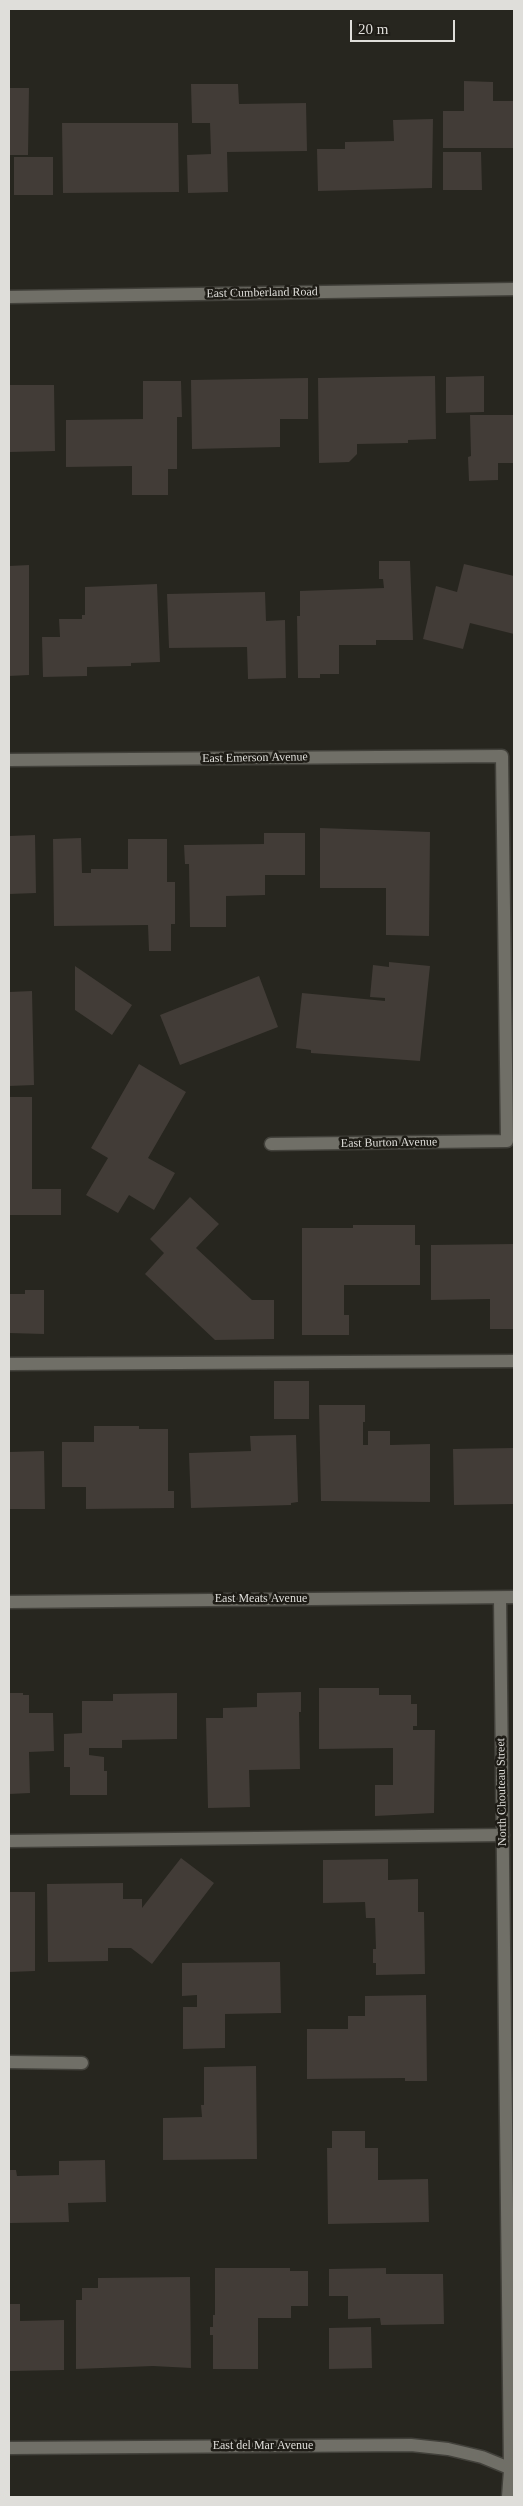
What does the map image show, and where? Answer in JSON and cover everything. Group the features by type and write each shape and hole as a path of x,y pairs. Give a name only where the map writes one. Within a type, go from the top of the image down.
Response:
{"street":[{"name":"East Cumberland Road","path":"9,298 514,289"},
{"name":"East Emerson Avenue","path":"9,760 502,756 507,1142"},
{"name":"East Burton Avenue","path":"271,1144 507,1142"},
{"path":"9,1364 514,1361"},
{"name":"East Meats Avenue","path":"9,1602 514,1597"},
{"name":"North Chouteau Street","path":"500,1598 512,2470 508,2497"},
{"path":"9,1841 503,1834"},
{"path":"9,2062 82,2063"},
{"name":"East del Mar Avenue","path":"9,2448 411,2445 448,2449 482,2458 512,2470"}],"building":[{"path":"464,81 493,82 493,101 514,101 514,148 443,148 443,111 464,111"},
{"path":"191,84 238,84 239,104 306,103 307,151 227,152 228,192 188,193 187,155 211,154 210,123 192,123"},
{"path":"9,88 29,88 28,155 9,155"},
{"path":"433,119 432,188 318,191 317,149 345,149 345,142 394,141 393,120"},
{"path":"62,123 178,123 179,192 63,193"},
{"path":"443,152 481,152 482,190 443,190"},
{"path":"14,157 53,157 53,195 14,195"},
{"path":"435,376 436,439 408,440 408,443 357,444 357,454 349,462 319,463 318,378"},
{"path":"484,376 484,412 446,413 446,377"},
{"path":"308,378 308,419 280,419 280,447 192,449 191,380"},
{"path":"143,381 181,381 182,417 177,417 177,469 168,469 168,495 132,495 132,466 66,467 66,420 143,419"},
{"path":"9,385 54,385 55,451 9,452"},
{"path":"470,415 514,415 514,463 498,463 498,480 469,481 468,457 471,456"},
{"path":"379,561 410,561 413,640 376,640 376,645 339,645 339,674 320,674 320,678 298,678 297,616 300,616 300,591 384,588 383,579 379,579"},
{"path":"464,564 514,576 514,634 470,623 463,649 423,639 436,586 457,592"},
{"path":"29,565 29,675 9,676 9,566"},
{"path":"157,584 160,662 131,663 131,666 87,667 87,676 43,677 42,637 60,637 59,619 82,619 82,615 85,615 85,587"},
{"path":"265,592 266,621 285,620 286,678 248,679 247,647 169,648 167,594"},
{"path":"320,828 430,832 429,936 386,935 386,888 320,888"},
{"path":"264,833 305,833 305,875 265,875 265,895 226,896 226,927 190,927 189,864 185,864 184,845 264,844"},
{"path":"35,835 36,893 9,894 9,836"},
{"path":"81,838 82,873 91,873 91,869 128,869 128,839 167,839 167,882 175,882 175,924 171,924 171,951 149,951 148,925 54,926 53,839"},
{"path":"389,962 430,966 420,1061 311,1053 311,1050 296,1048 302,993 385,1001 385,998 370,997 373,965 389,967"},
{"path":"75,966 132,1005 112,1035 75,1010"},
{"path":"259,976 278,1027 180,1065 160,1015"},
{"path":"32,991 34,1085 9,1086 9,992"},
{"path":"139,1064 186,1092 148,1158 175,1173 154,1210 129,1195 118,1213 86,1195 108,1158 91,1148"},
{"path":"9,1097 32,1097 32,1189 61,1189 61,1215 9,1215"},
{"path":"190,1197 219,1224 196,1248 252,1300 274,1300 274,1339 215,1340 145,1274 164,1253 150,1239"},
{"path":"353,1225 415,1225 415,1245 420,1245 420,1285 344,1285 344,1315 349,1315 349,1335 302,1335 302,1228 353,1228"},
{"path":"514,1244 514,1329 490,1329 490,1299 431,1300 431,1245"},
{"path":"25,1290 44,1290 44,1334 9,1333 9,1294 25,1294"},
{"path":"274,1381 309,1381 309,1419 274,1419"},
{"path":"319,1405 365,1405 363,1445 368,1445 368,1431 390,1431 390,1445 430,1444 430,1502 321,1501"},
{"path":"94,1426 139,1426 139,1429 168,1429 168,1491 174,1491 174,1508 86,1509 86,1487 62,1487 62,1442 94,1442"},
{"path":"296,1435 298,1502 291,1503 291,1505 191,1508 189,1453 251,1451 250,1436"},
{"path":"514,1448 514,1504 454,1505 453,1449"},
{"path":"44,1451 45,1509 9,1509 9,1452"},
{"path":"319,1688 379,1688 379,1695 411,1695 411,1704 417,1704 417,1726 413,1726 413,1730 435,1730 434,1813 375,1816 375,1785 393,1785 393,1748 319,1749"},
{"path":"301,1692 301,1712 299,1712 300,1769 249,1770 250,1807 208,1808 206,1718 223,1718 223,1708 257,1707 257,1693"},
{"path":"9,1693 29,1695 29,1713 53,1713 54,1751 29,1752 30,1793 9,1794"},
{"path":"177,1693 177,1739 122,1740 122,1748 89,1748 89,1755 104,1757 104,1771 107,1771 107,1795 70,1795 70,1767 64,1767 64,1734 82,1733 82,1701 113,1701 113,1694"},
{"path":"181,1858 214,1883 152,1964 131,1948 108,1948 108,1961 48,1962 47,1884 123,1883 123,1899 142,1899 142,1908"},
{"path":"388,1859 388,1880 418,1879 418,1912 424,1912 425,1974 376,1975 376,1963 373,1963 373,1949 376,1949 375,1918 366,1918 365,1902 323,1903 323,1860"},
{"path":"9,1892 35,1892 35,1971 9,1972"},
{"path":"280,1962 281,2013 225,2014 225,2048 183,2049 183,2007 197,2007 197,1995 182,1996 182,1963"},
{"path":"426,1995 427,2081 405,2081 405,2078 307,2079 307,2029 348,2029 348,2016 365,2016 365,1996"},
{"path":"256,2066 257,2159 163,2160 163,2118 202,2117 201,2105 204,2105 204,2067"},
{"path":"332,2131 365,2131 365,2148 378,2148 378,2180 428,2179 429,2222 328,2224 327,2148 332,2148"},
{"path":"105,2160 106,2202 68,2203 69,2222 10,2223 9,2170 16,2170 17,2176 59,2175 59,2161"},
{"path":"215,2268 290,2268 290,2271 308,2271 308,2306 291,2306 291,2318 258,2318 258,2369 213,2369 213,2335 210,2335 210,2327 213,2327 213,2315 215,2315"},
{"path":"386,2268 386,2274 443,2274 444,2324 381,2325 380,2318 348,2319 348,2296 329,2296 329,2269"},
{"path":"190,2277 191,2368 153,2366 76,2369 76,2300 82,2300 82,2288 98,2288 98,2278"},
{"path":"9,2304 20,2304 20,2321 64,2320 64,2370 9,2371"},
{"path":"371,2327 372,2368 329,2369 329,2328"}]}
